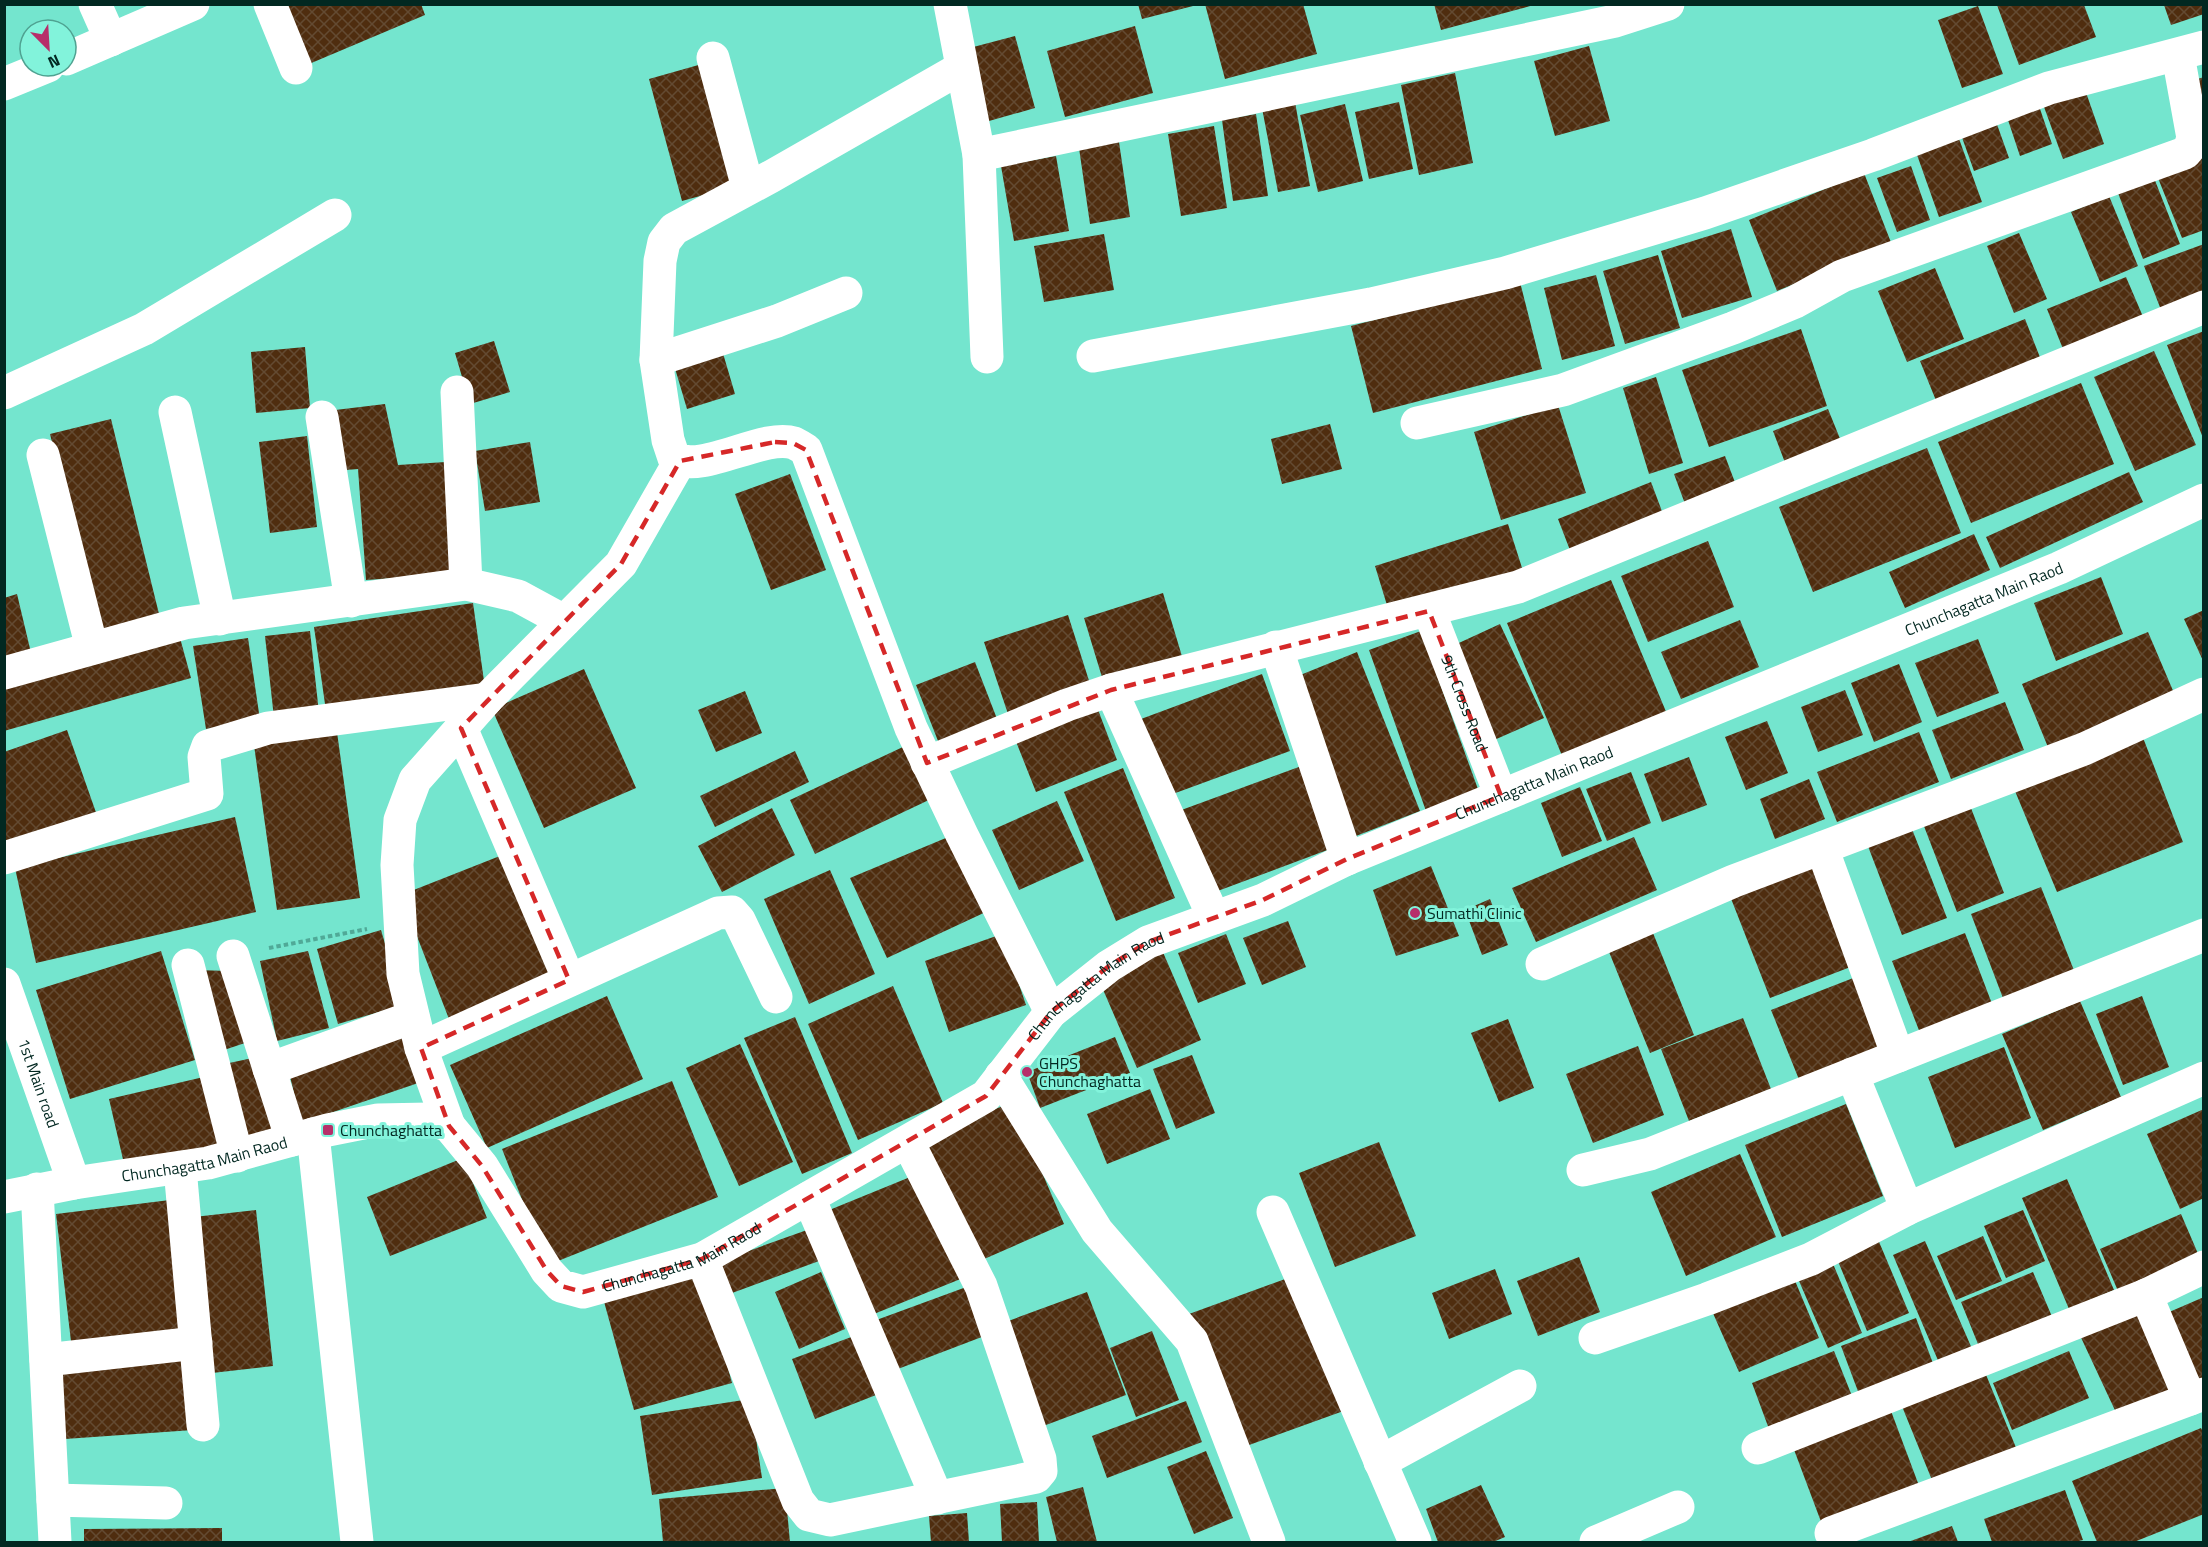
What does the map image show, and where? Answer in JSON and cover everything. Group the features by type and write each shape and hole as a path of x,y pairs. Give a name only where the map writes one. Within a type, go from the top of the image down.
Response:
{"street":[{"path":"94,4 111,40"},
{"path":"78,54 193,4"},
{"path":"270,4 296,68"},
{"path":"950,4 979,155 987,357"},
{"path":"979,155 1615,21 1668,4"},
{"path":"1093,356 1371,304 1505,273 1705,213 1873,155 2049,88 2191,51 2193,138 2185,153 1842,276 1795,302 1733,328 1563,390 1418,423"},
{"path":"713,58 748,188"},
{"path":"961,68 674,228 664,242 660,261 656,360 668,440 674,458 680,461 696,461 775,442 793,443 806,450 830,509 910,728 1051,1012"},
{"path":"4,84 19,78"},
{"path":"4,393 144,329 335,215"},
{"path":"656,360 777,321 846,292"},
{"path":"927,763 1067,705 1111,690 1518,587 2204,307"},
{"path":"457,392 466,584"},
{"path":"175,412 220,619"},
{"path":"322,417 351,601"},
{"path":"43,455 92,648"},
{"path":"449,1126 421,1048 403,974 397,865 400,820 415,780 487,699 621,564 680,461"},
{"name":"Chunchagatta Main Raod","path":"4,1197 74,1183 208,1164 378,1119 429,1119 449,1126 482,1166 548,1271 561,1286 583,1292 702,1258 986,1096 1051,1012 1109,966 1148,942 1263,900 1347,859 2059,568 2204,500"},
{"path":"4,672 184,623 466,584 518,596 564,621"},
{"name":"9th Cross Road","path":"1429,611 1501,796"},
{"path":"1276,647 1347,859"},
{"path":"1111,690 1214,918"},
{"path":"1542,964 1734,881 2084,749 2204,694"},
{"path":"4,858 207,794 204,757 208,746 268,728 487,699"},
{"path":"460,728 569,980"},
{"path":"1822,848 1898,1056"},
{"path":"421,1048 718,913 732,912 739,920 776,997"},
{"path":"1583,1170 1650,1154 2204,935"},
{"path":"233,956 269,1070 303,1137 357,1542"},
{"path":"188,965 237,1156"},
{"name":"1st Main road","path":"4,984 74,1183"},
{"path":"269,1070 413,1017"},
{"path":"1852,1074 1907,1209"},
{"path":"1001,1076 1097,1231 1192,1341 1266,1542"},
{"path":"1595,1338 1707,1299 1810,1259 1907,1209 2204,1078"},
{"path":"702,1258 798,1501 809,1515 830,1520 1036,1477 1041,1471 1040,1459 981,1286 908,1142"},
{"path":"180,1167 203,1425"},
{"path":"37,1189 55,1542"},
{"path":"809,1198 937,1498"},
{"path":"1273,1212 1415,1542"},
{"path":"1758,1448 2146,1295 2204,1267"},
{"path":"1831,1533 2197,1396 2146,1295"},
{"path":"45,1360 196,1343"},
{"path":"1380,1462 1520,1386"},
{"path":"53,1500 166,1503"},
{"path":"1596,1542 1678,1507"}],"path":[{"path":"269,948 400,922"}],"highlighted area":[{"path":"775,442 793,443 806,450 927,763 1111,690 1429,611 1501,796 1347,859 1263,900 1148,942 1109,966 1051,1012 986,1096 702,1259 583,1292 561,1286 547,1271 482,1166 449,1126 421,1048 569,980 461,728 621,564 680,461"}],"building":[{"path":"284,4 421,4 425,15 309,64"},
{"path":"1138,4 1196,4 1197,5 1142,19"},
{"path":"1205,4 1303,4 1317,54 1225,79"},
{"path":"1434,4 1534,4 1534,5 1441,30"},
{"path":"1997,5 2084,5 2096,37 2019,65"},
{"path":"2164,5 2204,5 2204,14 2171,25"},
{"path":"1978,6 2003,74 1962,88 1938,20"},
{"path":"1135,26 1153,93 1065,117 1047,51"},
{"path":"1015,36 1035,108 982,123 962,50"},
{"path":"1589,46 1610,121 1555,136 1534,61"},
{"path":"702,64 736,186 682,201 649,79"},
{"path":"1455,73 1473,163 1419,175 1401,85"},
{"path":"2204,77 2204,125 2188,82"},
{"path":"2082,81 2104,144 2063,159 2040,96"},
{"path":"1295,102 1310,186 1278,192 1262,108"},
{"path":"1399,102 1413,169 1369,179 1355,112"},
{"path":"1345,104 1363,181 1318,192 1300,115"},
{"path":"2039,106 2052,144 2020,156 2007,117"},
{"path":"1256,114 1268,196 1233,201 1222,120"},
{"path":"1994,116 2009,158 1974,171 1959,129"},
{"path":"1214,126 1227,208 1181,216 1168,134"},
{"path":"1958,136 1982,202 1939,217 1916,152"},
{"path":"1119,142 1130,217 1090,224 1079,148"},
{"path":"2204,154 2204,230 2182,238 2156,173"},
{"path":"1056,156 1069,231 1014,241 1001,166"},
{"path":"1911,166 1930,220 1897,232 1877,178"},
{"path":"1864,173 1892,245 1777,291 1749,220"},
{"path":"2154,178 2180,244 2143,259 2118,193"},
{"path":"2109,196 2138,266 2100,282 2071,212"},
{"path":"1731,229 1752,297 1682,318 1661,251"},
{"path":"2019,233 2047,299 2014,313 1987,246"},
{"path":"1104,234 1114,290 1044,302 1034,246"},
{"path":"2204,244 2204,300 2163,315 2144,266"},
{"path":"1658,255 1680,328 1625,344 1603,271"},
{"path":"1935,268 1964,339 1907,362 1878,291"},
{"path":"1596,275 1615,346 1562,360 1544,288"},
{"path":"2126,277 2147,326 2067,359 2047,309"},
{"path":"1520,282 1542,369 1373,413 1351,326"},
{"path":"2025,319 2043,365 1939,408 1920,361"},
{"path":"1801,329 1827,406 1709,447 1682,370"},
{"path":"2204,331 2204,438 2203,438 2167,345"},
{"path":"494,341 510,392 470,404 455,353"},
{"path":"305,347 310,408 256,413 251,352"},
{"path":"722,350 735,394 687,409 674,365"},
{"path":"2154,351 2196,445 2135,471 2094,377"},
{"path":"1656,377 1683,463 1649,474 1623,388"},
{"path":"2081,383 2114,464 1971,523 1938,442"},
{"path":"385,404 398,465 446,462 453,574 366,580 358,469 334,471 327,411"},
{"path":"1558,405 1586,493 1501,520 1474,432"},
{"path":"1828,409 1845,451 1789,473 1773,431"},
{"path":"111,419 160,618 99,634 50,434"},
{"path":"1330,424 1342,469 1282,484 1271,439"},
{"path":"307,436 317,527 270,533 259,442"},
{"path":"530,442 540,502 485,511 475,451"},
{"path":"1927,448 1961,533 1813,592 1779,507"},
{"path":"1725,456 1739,493 1688,512 1674,474"},
{"path":"2129,472 2143,502 2000,568 1986,537"},
{"path":"790,474 826,570 771,590 735,494"},
{"path":"1651,482 1666,522 1573,558 1558,519"},
{"path":"1508,524 1524,574 1390,615 1375,566"},
{"path":"1974,534 1990,570 1905,608 1889,572"},
{"path":"1708,541 1734,607 1648,642 1621,576"},
{"path":"2101,577 2123,634 2056,661 2034,603"},
{"path":"1611,580 1667,714 1563,758 1507,623"},
{"path":"1163,593 1184,663 1105,687 1084,618"},
{"path":"17,594 32,657 4,665 4,598"},
{"path":"473,603 485,688 326,711 314,627"},
{"path":"2204,610 2204,663 2184,619"},
{"path":"1068,615 1092,690 1009,717 984,642"},
{"path":"1740,620 1759,667 1681,699 1661,652"},
{"path":"1500,624 1544,718 1485,744 1448,648"},
{"path":"310,631 319,713 274,718 265,636"},
{"path":"1421,631 1479,792 1426,811 1369,650"},
{"path":"2148,632 2177,700 2050,752 2022,684"},
{"path":"180,638 191,678 4,731 4,688"},
{"path":"248,638 260,720 206,729 193,646"},
{"path":"1978,639 1999,693 1937,717 1915,663"},
{"path":"1357,652 1420,811 1356,836 1293,678"},
{"path":"975,662 999,724 940,746 916,685"},
{"path":"1899,664 1922,722 1874,742 1851,683"},
{"path":"584,669 636,788 544,828 492,709"},
{"path":"1262,674 1290,751 1170,795 1141,719"},
{"path":"1845,690 1863,735 1818,752 1801,707"},
{"path":"745,691 762,733 716,752 698,710"},
{"path":"2005,702 2024,750 1951,779 1932,730"},
{"path":"1097,707 1117,760 1036,792 1015,739"},
{"path":"1767,721 1788,773 1746,790 1725,737"},
{"path":"336,725 360,898 277,910 253,738"},
{"path":"67,730 99,821 4,853 4,752"},
{"path":"1919,732 1939,782 1837,822 1817,772"},
{"path":"2142,735 2183,842 2057,892 2010,779"},
{"path":"905,746 931,799 815,854 790,800"},
{"path":"795,751 809,782 715,827 700,796"},
{"path":"1689,757 1707,805 1662,822 1644,774"},
{"path":"1307,764 1338,846 1207,895 1176,812"},
{"path":"1123,768 1175,898 1116,921 1064,792"},
{"path":"1631,772 1651,823 1607,841 1586,789"},
{"path":"1809,779 1825,819 1775,839 1760,799"},
{"path":"1580,787 1602,841 1562,857 1541,803"},
{"path":"1057,801 1084,861 1019,890 992,830"},
{"path":"1969,803 2004,893 1957,912 1922,821"},
{"path":"772,808 795,855 722,892 698,846"},
{"path":"235,817 256,912 36,963 15,868"},
{"path":"1910,824 1947,918 1902,935 1866,841"},
{"path":"953,835 988,911 887,958 850,878"},
{"path":"1634,837 1657,890 1536,942 1512,888"},
{"path":"510,852 558,975 449,1019 401,895"},
{"path":"1813,864 1853,966 1770,998 1730,896"},
{"name":"Sumathi Clinic","path":"1431,866 1459,936 1396,956 1373,890"},
{"path":"830,870 875,974 809,1004 764,899"},
{"path":"2041,887 2077,978 2006,1006 1971,914"},
{"path":"1490,899 1508,945 1482,955 1465,910"},
{"path":"1288,921 1306,967 1262,985 1243,938"},
{"path":"1649,923 1694,1035 1650,1053 1605,942"},
{"path":"381,930 403,1005 338,1024 317,949"},
{"path":"1965,933 1994,1009 1922,1038 1892,961"},
{"path":"1002,934 1026,1005 949,1032 925,961"},
{"path":"1226,934 1246,984 1198,1003 1178,953"},
{"path":"1162,950 1201,1040 1137,1068 1098,978"},
{"path":"161,951 195,1060 70,1099 36,990"},
{"path":"308,951 329,1028 277,1041 260,961"},
{"path":"194,970 230,971 251,1041 218,1052"},
{"path":"1861,975 1889,1048 1800,1082 1771,1010"},
{"path":"893,986 943,1103 858,1140 808,1024"},
{"path":"607,996 643,1079 487,1148 450,1065"},
{"path":"2142,996 2169,1067 2123,1085 2096,1014"},
{"path":"2080,1001 2121,1097 2043,1130 2002,1034"},
{"path":"795,1017 852,1153 802,1174 744,1038"},
{"path":"1743,1018 1771,1089 1689,1121 1661,1049"},
{"path":"1508,1019 1534,1088 1499,1102 1471,1033"},
{"path":"403,1030 427,1080 301,1123 289,1072"},
{"path":"1115,1037 1130,1073 1040,1108 1027,1072"},
{"path":"740,1044 793,1162 739,1186 686,1068"},
{"path":"1638,1046 1664,1115 1593,1143 1566,1074"},
{"path":"2004,1047 2031,1118 1955,1148 1928,1077"},
{"path":"1192,1055 1215,1113 1176,1129 1153,1069"},
{"path":"257,1057 282,1133 241,1146 220,1065"},
{"path":"208,1076 224,1145 125,1168 109,1099"},
{"path":"672,1081 718,1197 548,1265 502,1149"},
{"path":"1150,1089 1170,1139 1107,1164 1087,1114"},
{"path":"1012,1102 1064,1224 975,1263 922,1140"},
{"path":"1846,1104 1883,1196 1782,1237 1745,1145"},
{"path":"2204,1109 2204,1198 2180,1209 2147,1134"},
{"path":"1379,1142 1416,1236 1335,1267 1299,1173"},
{"path":"1740,1154 1776,1237 1686,1276 1651,1192"},
{"path":"463,1158 487,1218 390,1256 367,1197"},
{"path":"920,1173 963,1278 864,1318 822,1213"},
{"path":"2067,1179 2114,1290 2069,1309 2022,1198"},
{"path":"170,1200 187,1337 72,1350 56,1214"},
{"path":"256,1210 273,1366 212,1373 194,1217"},
{"path":"2023,1210 2045,1261 2006,1278 1984,1226"},
{"path":"2181,1214 2199,1256 2118,1291 2100,1249"},
{"path":"807,1230 819,1261 724,1296 712,1264"},
{"path":"1983,1236 2002,1281 1956,1300 1937,1256"},
{"path":"1877,1237 1909,1313 1867,1331 1835,1254"},
{"path":"1925,1241 1973,1351 1940,1365 1893,1255"},
{"path":"1579,1257 1600,1312 1538,1336 1517,1281"},
{"path":"1831,1259 1862,1333 1828,1348 1796,1274"},
{"path":"1495,1269 1512,1314 1449,1339 1432,1293"},
{"path":"702,1271 732,1383 634,1410 603,1298"},
{"path":"821,1272 845,1329 799,1349 775,1292"},
{"path":"2033,1272 2053,1319 1980,1349 1961,1302"},
{"path":"1299,1274 1349,1409 1238,1449 1189,1314"},
{"path":"1793,1276 1819,1338 1739,1372 1712,1311"},
{"path":"969,1286 987,1335 890,1372 871,1322"},
{"path":"1087,1292 1126,1395 1038,1428 1000,1324"},
{"path":"2204,1297 2204,1387 2160,1316"},
{"path":"2133,1303 2176,1395 2120,1421 2077,1329"},
{"path":"1916,1318 1934,1366 1859,1394 1841,1346"},
{"path":"1152,1331 1179,1400 1136,1417 1110,1348"},
{"path":"854,1336 876,1395 815,1419 792,1359"},
{"path":"1834,1351 1852,1396 1769,1429 1752,1383"},
{"path":"2069,1351 2089,1398 2012,1430 1993,1383"},
{"path":"188,1360 193,1430 65,1439 61,1369"},
{"path":"1982,1365 2017,1450 1934,1485 1899,1399"},
{"path":"750,1399 762,1478 652,1495 640,1416"},
{"path":"1186,1401 1202,1442 1107,1478 1092,1436"},
{"path":"1891,1411 1921,1491 1823,1527 1793,1447"},
{"path":"2201,1428 2204,1434 2204,1514 2134,1542 2097,1542 2072,1481"},
{"path":"1206,1451 1233,1518 1194,1534 1167,1467"},
{"path":"1481,1485 1505,1537 1493,1542 1438,1542 1426,1509"},
{"path":"1083,1487 1097,1542 1057,1542 1046,1497"},
{"path":"785,1488 790,1542 663,1542 659,1499"},
{"path":"2065,1490 2083,1540 2075,1542 1992,1542 1984,1519"},
{"path":"1037,1502 1039,1542 1002,1542 1000,1504"},
{"path":"967,1513 969,1542 931,1542 929,1516"},
{"path":"1952,1526 1958,1542 1908,1542"},
{"path":"222,1528 222,1542 84,1542 84,1529"}],"place":[{"name":"Sumathi Clinic","path":"1415,913"},
{"name":"GHPS Chunchaghatta","path":"1027,1072"},
{"name":"Chunchaghatta","path":"328,1130"}]}
